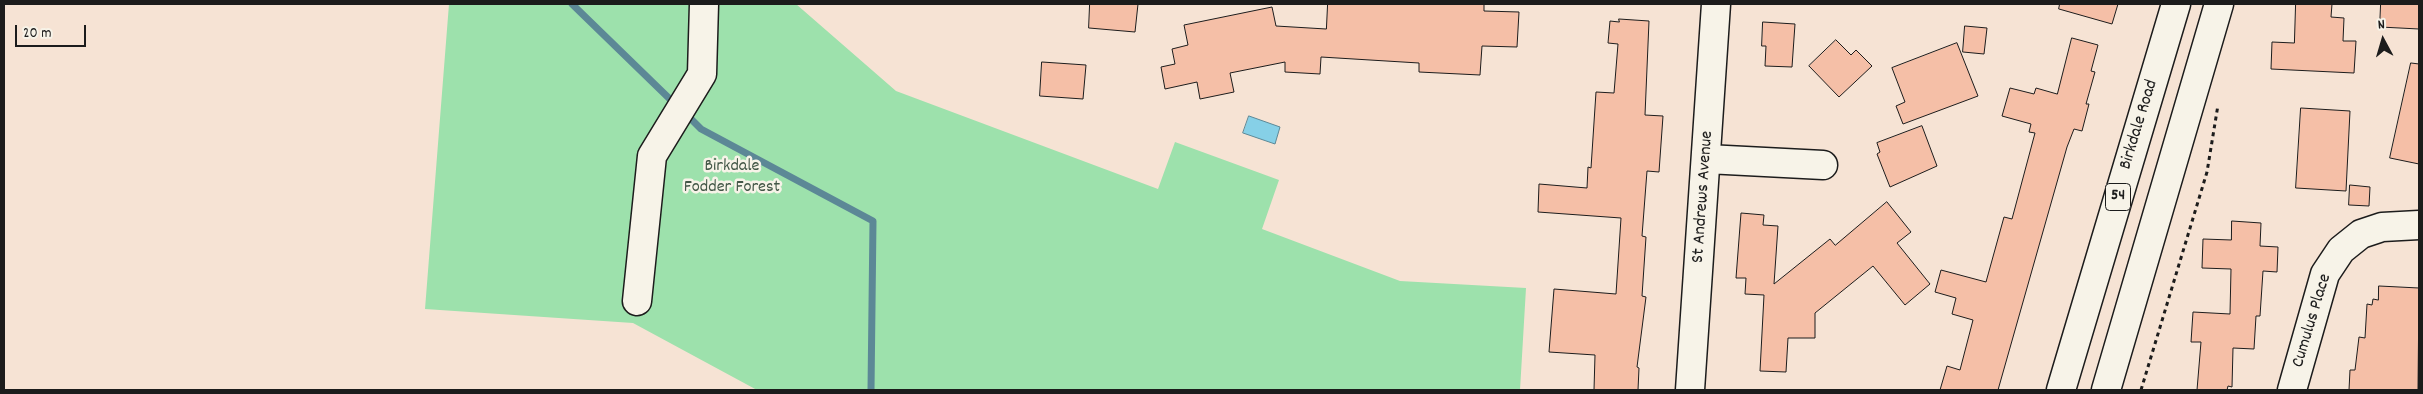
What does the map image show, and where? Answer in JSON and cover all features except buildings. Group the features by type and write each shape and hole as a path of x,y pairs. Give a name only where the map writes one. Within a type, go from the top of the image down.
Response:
{"main road":[{"path":"637,301 652,156 702,74 704,4"},
{"name":"St Andrews Avenue","path":"1690,390 1716,4"},
{"name":"Birkdale Road","path":"2061,390 2176,4"},
{"path":"2106,390 2219,4"},
{"path":"1707,159 1823,165"},
{"name":"Cumulus Place","path":"2292,390 2325,274 2341,250 2361,234 2382,227 2419,225"}],"path":[{"path":"2141,390 2207,172 2218,104"}],"green space":[{"name":"Birkdale Fodder Forest","path":"449,4 796,4 896,91 1158,189 1175,142 1279,180 1262,229 1400,281 1526,288 1520,390 757,390 633,323 425,309"}],"water":[{"path":"1249,116 1280,127 1275,144 1243,133"}],"waterway":[{"path":"572,4 677,106"},
{"path":"685,113 701,129 873,221 871,390"}]}
